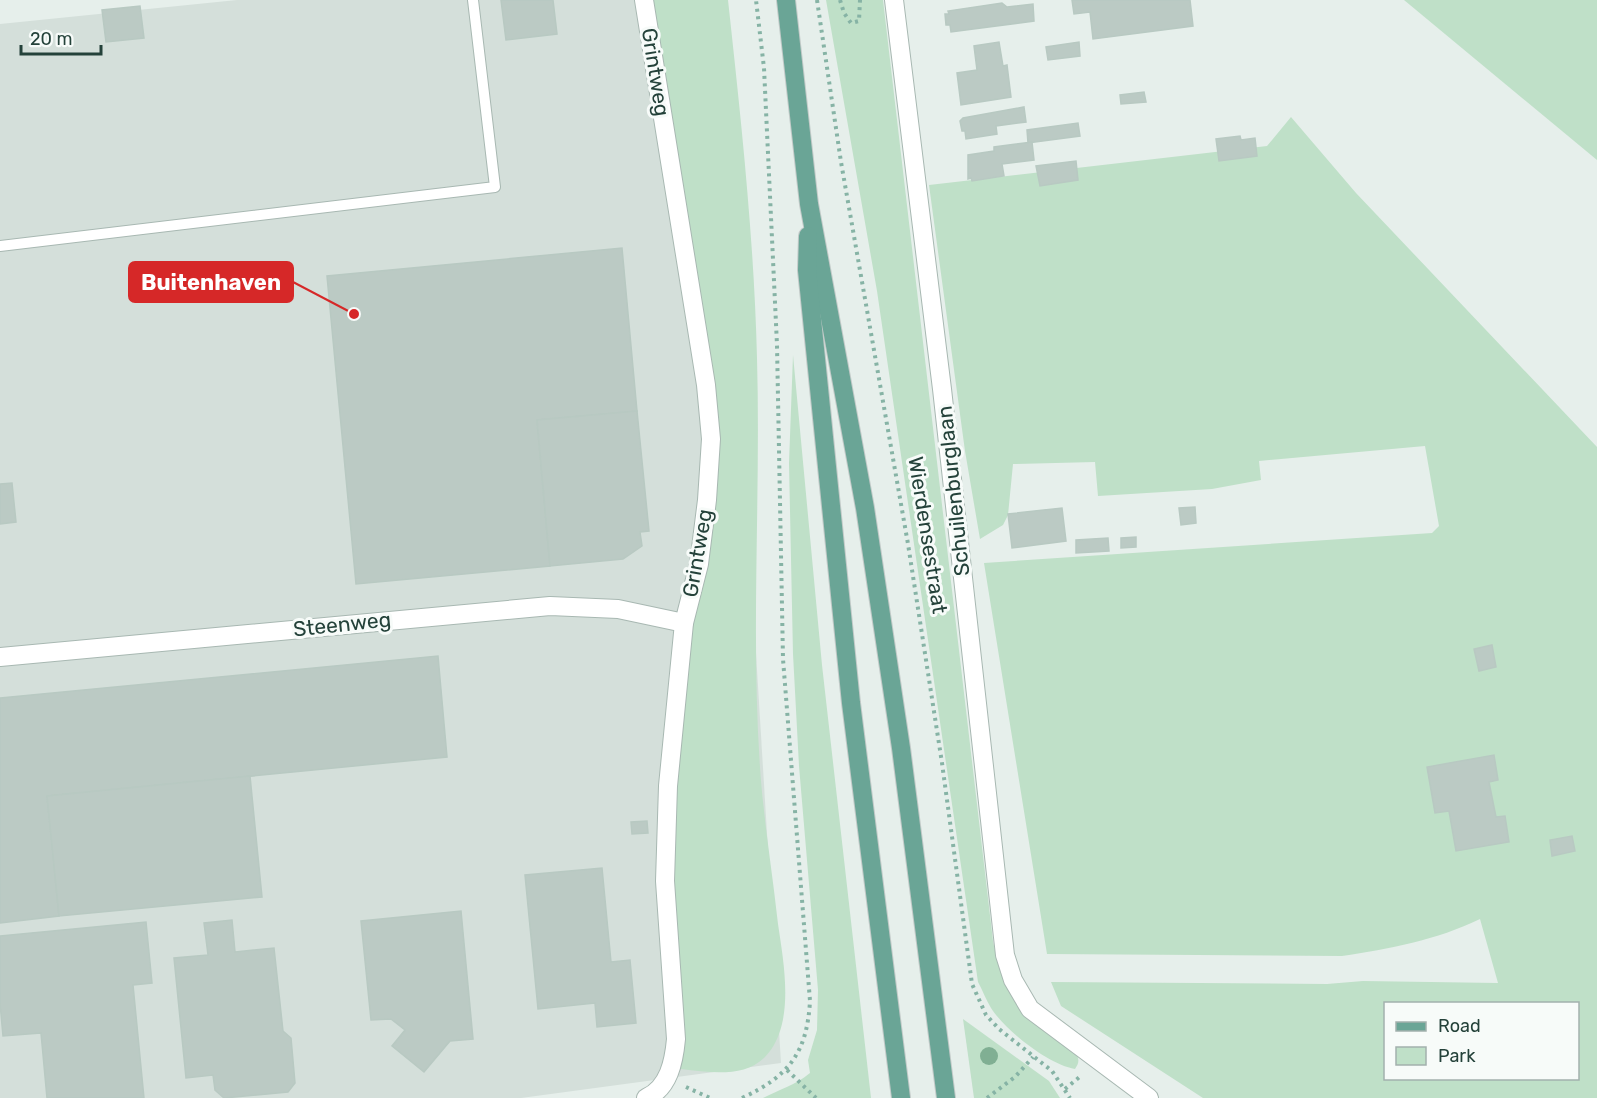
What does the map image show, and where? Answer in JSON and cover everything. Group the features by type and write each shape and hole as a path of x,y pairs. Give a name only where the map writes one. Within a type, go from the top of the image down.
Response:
{"main road":[{"path":"786,0 809,204 865,508 901,748 946,1098"},
{"path":"809,204 807,270 849,692 901,1098"}],"street":[{"name":"Grintweg","path":"644,0 706,385 711,439 699,564 684,623 668,786 665,881 676,1039 674,1060 657,1094 646,1098"},
{"name":"Schuilenburglaan","path":"894,0 942,389 1005,955 1013,980 1030,1009 1149,1098"},
{"name":"Steenweg","path":"0,657 550,606 618,609 684,623"}],"lane":[{"path":"0,246 495,187 473,0"}],"path":[{"path":"742,1098 766,1087 786,1070 799,1052 808,1026 810,1001 783,659 777,334 764,68 756,0"},
{"name":"Wierdensestraat","path":"817,0 841,162 908,544 942,763 972,984 986,1015 1052,1071 1070,1098"},
{"path":"840,0 844,13 851,23 859,21 860,0"},
{"path":"987,1098 1015,1077 1033,1057"},
{"path":"786,1070 816,1098"}],"shaded area":[{"path":"237,0 658,0 753,604 781,1063 521,1098 0,1098 0,24"}],"green space":[{"path":"653,0 728,0 750,223 758,411 756,675 758,728 763,799 784,965 785,1008 779,1034 772,1049 762,1060 739,1071 711,1072 681,1069 673,942 674,742 712,510 678,154"},
{"path":"826,0 883,0 993,941 1004,981 1011,995 1031,1017 1075,1052 1078,1064 1075,1069 1053,1061 1017,1036 991,1008 978,982 877,291"},
{"path":"1404,0 1597,0 1597,160"},
{"path":"1291,117 1356,193 1597,447 1597,1098 1203,1098 1061,1006 1051,982 1498,983 1480,919 1447,933 1412,943 1342,956 1047,954 984,563 1432,533 1439,526 1425,446 1259,461 1261,480 1212,489 1098,496 1095,462 1013,464 1008,515 1003,525 980,539 965,451 929,185 1267,146"},
{"path":"793,355 822,665 871,1098 763,1098 810,1073 808,1060 817,1030 818,990 799,766 793,654 789,463"},
{"path":"963,1019 1049,1081 1060,1098 974,1098"}],"building":[{"path":"501,0 553,0 557,34 506,40"},
{"path":"1072,0 1190,0 1193,26 1093,39 1090,12 1074,14"},
{"path":"1002,3 1007,7 1033,4 1034,21 951,32 950,25 946,25 945,14 949,14 948,11"},
{"path":"140,6 144,38 106,42 102,10"},
{"path":"999,42 1003,66 1007,65 1011,97 961,105 957,73 977,70 974,46"},
{"path":"1079,42 1080,56 1048,60 1046,47"},
{"path":"1144,92 1146,102 1121,104 1120,95"},
{"path":"1024,107 1026,122 996,126 997,134 966,139 965,131 962,131 960,121 963,118"},
{"path":"1078,123 1080,136 1028,143 1027,130"},
{"path":"1240,136 1241,140 1255,138 1257,156 1219,161 1216,139"},
{"path":"1032,142 1034,160 1002,164 1004,176 972,181 971,178 968,179 968,155 994,151 994,147"},
{"path":"1076,161 1078,180 1040,186 1036,166"},
{"path":"622,248 637,411 537,420 550,566 356,584 327,276"},
{"path":"637,411 649,531 640,532 642,546 623,559 550,566 537,420"},
{"path":"12,483 16,522 0,524 0,484"},
{"path":"1195,507 1196,523 1181,525 1179,508"},
{"path":"1062,508 1066,541 1012,548 1008,514"},
{"path":"1136,537 1136,547 1121,548 1121,538"},
{"path":"1108,538 1109,551 1076,553 1076,540"},
{"path":"1492,645 1496,667 1479,671 1474,649"},
{"path":"438,656 447,757 47,796 59,916 0,923 0,698"},
{"path":"1494,755 1498,780 1489,782 1496,817 1505,816 1509,842 1456,851 1449,811 1435,813 1427,767"},
{"path":"250,776 262,897 59,916 47,796"},
{"path":"647,821 648,833 632,834 631,822"},
{"path":"1572,836 1575,851 1552,856 1550,840"},
{"path":"602,868 611,962 630,960 636,1023 597,1027 595,1003 538,1009 525,875"},
{"path":"461,911 473,1039 450,1041 424,1072 392,1046 405,1030 391,1019 371,1020 361,921"},
{"path":"232,920 235,952 274,948 283,1031 291,1038 295,1083 288,1092 224,1098 215,1090 213,1075 186,1078 174,958 208,955 204,923"},
{"path":"146,922 152,983 133,985 144,1098 47,1098 41,1033 3,1036 0,1003 0,936"}],"place":[{"name":"Buitenhaven","path":"354,314"}]}
